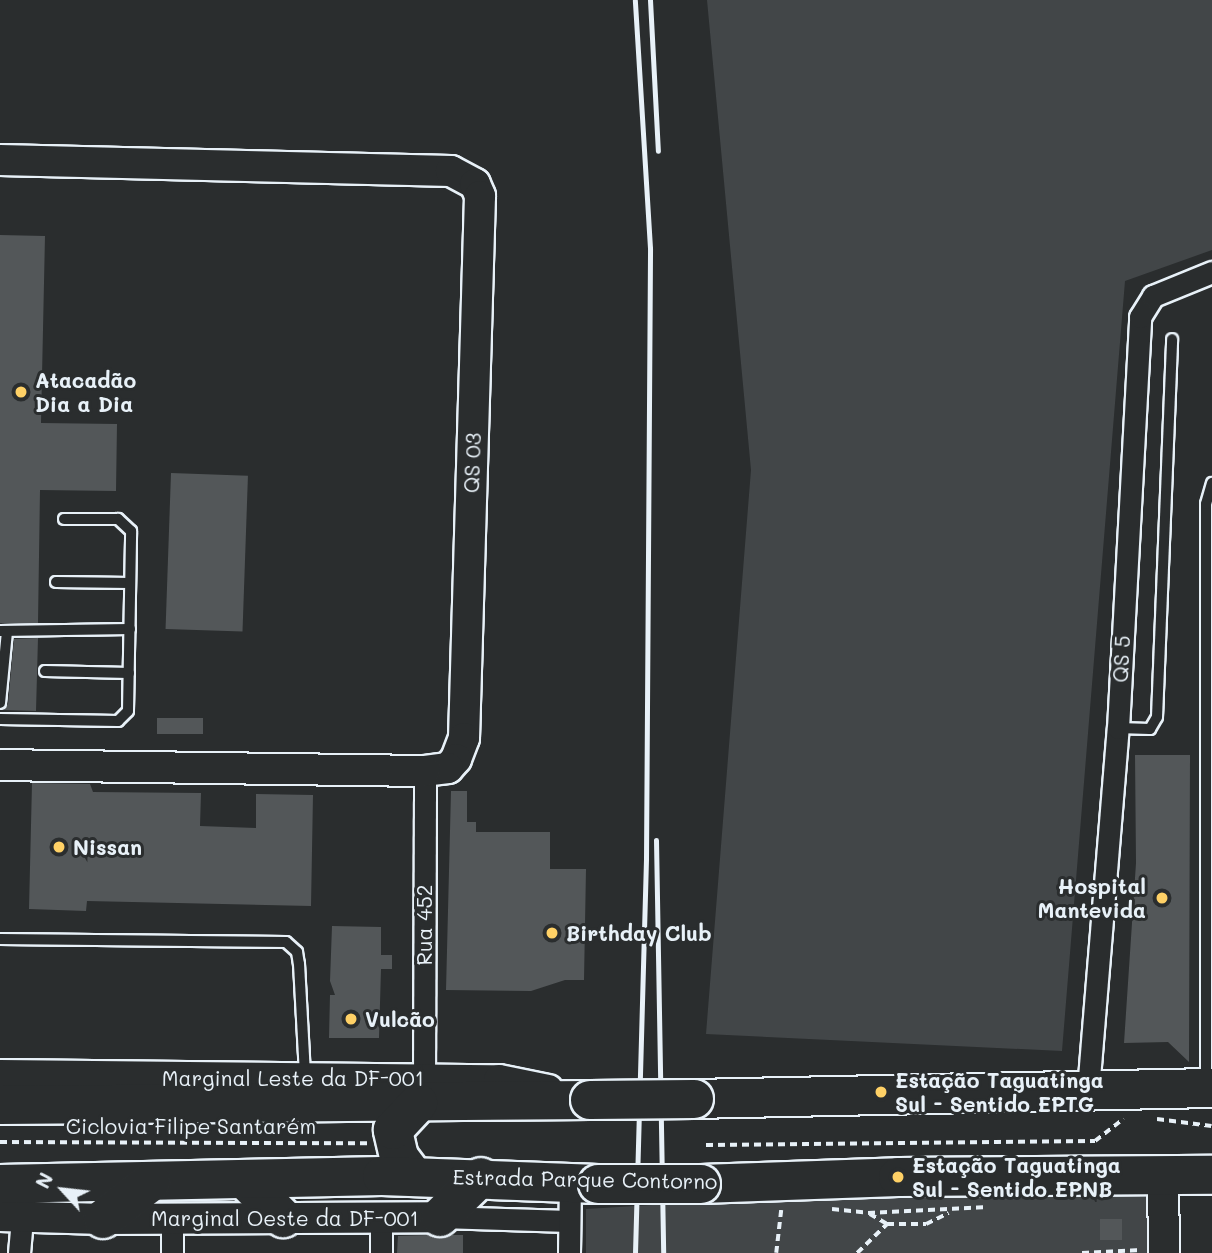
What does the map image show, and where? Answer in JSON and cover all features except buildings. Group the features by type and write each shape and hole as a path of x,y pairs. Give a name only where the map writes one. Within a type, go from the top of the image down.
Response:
{"highway":[{"path":"175,1078 205,1104"},
{"path":"0,1105 354,1104 421,1091 587,1100 1209,1088"},
{"path":"414,1177 400,1157 393,1130 421,1091"},
{"path":"349,1176 375,1143 369,1126 354,1104"},
{"name":"Estrada Parque Contorno","path":"0,1184 349,1176 701,1184 1212,1175"},
{"path":"440,1217 481,1177"},
{"path":"245,1180 284,1217"},
{"path":"103,1219 151,1182"}],"street":[{"name":"QS 03","path":"0,160 451,172 474,184 480,196 464,738 448,768 425,772 0,765"},
{"name":"QS 5","path":"1088,1090 1118,727 1140,317 1153,296 1212,272"},
{"name":"Rua 452","path":"421,1091 425,772"},
{"name":"Marginal Leste da DF-001","path":"0,1075 305,1079 421,1091"},
{"path":"1159,1252 1163,1174"},
{"path":"569,1253 569,1221 584,1183"},
{"path":"11,1216 19,1253"},
{"name":"Marginal Oeste da DF-001","path":"11,1216 103,1219 440,1217 569,1221"},
{"path":"381,1217 381,1253"},
{"path":"172,1219 172,1253"}],"lane":[{"path":"1118,727 1150,729 1157,717 1172,339"},
{"path":"1209,1088 1206,504 1212,483"},
{"path":"0,719 124,720 129,673 131,531 125,520 64,519"},
{"path":"56,582 131,583"},
{"path":"0,703 4,631 130,629"},
{"path":"45,671 129,673"},
{"path":"0,939 286,942 297,952 299,964 305,1079"}],"path":[{"path":"706,1145 1095,1140 1128,1115"},
{"path":"1152,1118 1212,1126"},
{"name":"Ciclovia Filipe Santarém","path":"0,1142 375,1143"},
{"path":"776,1253 781,1203"},
{"path":"868,1213 887,1224 926,1224 952,1211"},
{"path":"857,1253 887,1224"},
{"path":"1082,1253 1159,1252"}],"shaded area":[{"path":"707,0 1212,0 1212,250 1125,281 1062,1051 706,1034 751,470"},
{"path":"1163,1174 1163,1253 586,1253 586,1209"}],"railway":[{"path":"635,0 650,248 646,858 635,1253"},
{"path":"650,0 658,151"},
{"path":"656,840 663,1253"}],"place":[{"name":"Atacadão Dia a Dia","path":"21,392"},
{"name":"Nissan","path":"59,847"},
{"name":"Hospital Mantevida","path":"1162,898"},
{"name":"Birthday Club","path":"552,933"},
{"name":"Vulcão","path":"351,1019"},
{"name":"Estação Taguatinga Sul - Sentido EPTG","path":"881,1092"},
{"name":"Estação Taguatinga Sul - Sentido EPNB","path":"898,1177"}]}
